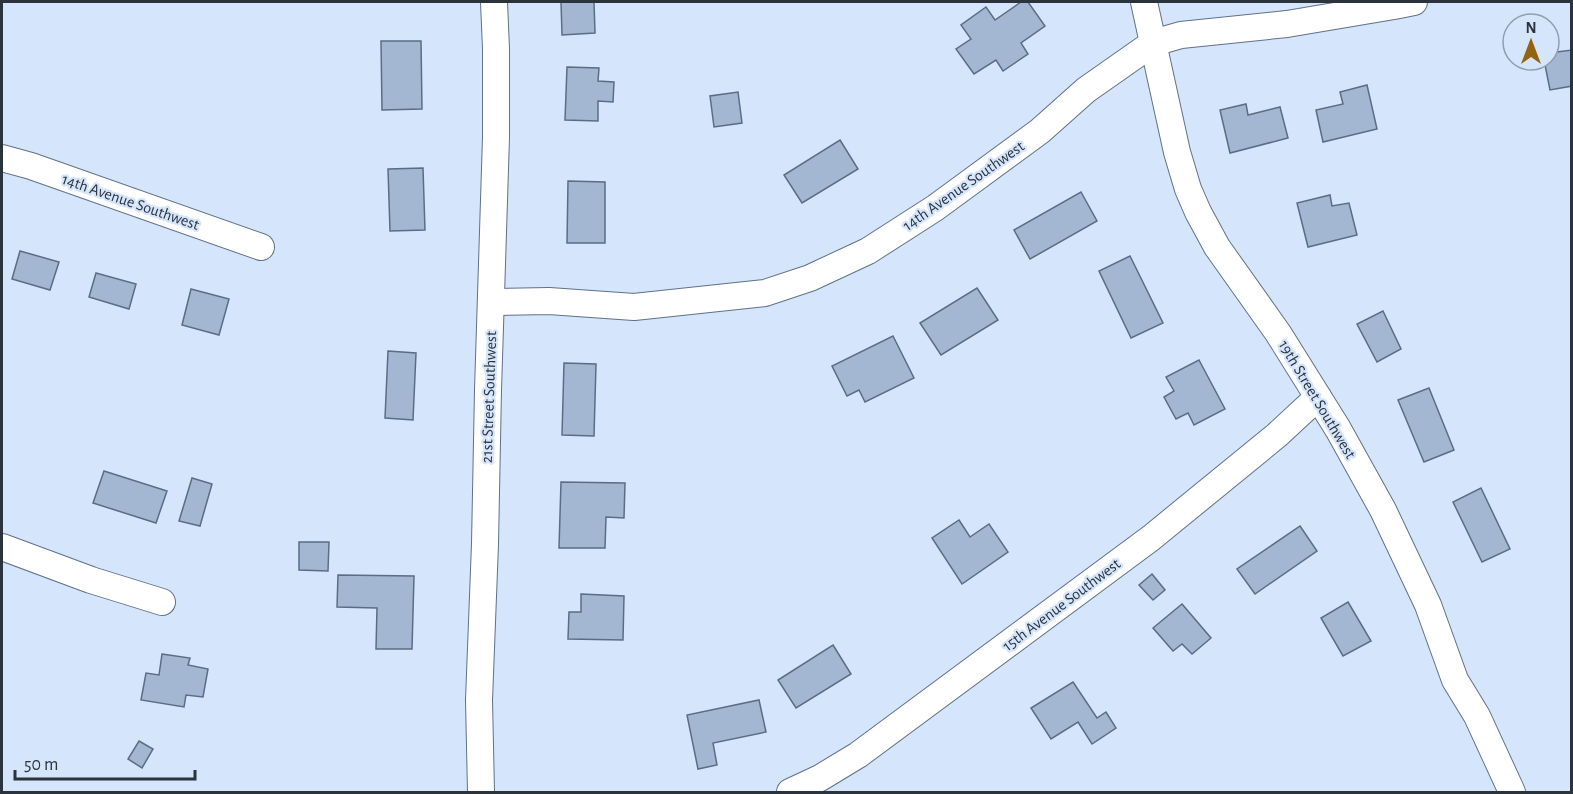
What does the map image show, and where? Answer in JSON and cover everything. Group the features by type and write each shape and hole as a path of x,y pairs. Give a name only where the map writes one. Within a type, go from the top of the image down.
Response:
{"street":[{"name":"21st Street Southwest","path":"481,792 479,700 496,137 494,2"},
{"name":"19th Street Southwest","path":"1144,2 1177,152 1198,213 1217,247 1278,333 1338,429 1383,510 1428,606 1455,680 1477,716 1512,792"},
{"name":"14th Avenue Southwest","path":"491,302 549,301 634,307 765,293 810,278 868,251 935,208 1040,131 1086,90 1153,43 1181,35 1287,24 1414,2"},
{"name":"14th Avenue Southwest","path":"2,158 31,166 261,247"},
{"name":"15th Avenue Southwest","path":"790,792 820,778 858,755 1151,538 1277,435 1318,397"},
{"path":"2,547 91,580 162,602"}],"building":[{"path":"561,2 594,2 595,33 562,35"},
{"path":"1021,2 1028,2 1045,26 1021,43 1028,54 1003,71 996,60 974,74 956,49 971,39 961,25 986,7 995,20"},
{"path":"381,41 421,41 422,109 382,110"},
{"path":"1572,50 1572,86 1550,90 1546,72 1561,72 1561,51"},
{"path":"567,67 599,68 598,81 614,82 613,102 598,101 598,121 565,120"},
{"path":"1367,85 1377,129 1323,142 1316,110 1343,104 1340,92"},
{"path":"738,92 742,123 714,127 710,96"},
{"path":"1246,104 1248,115 1280,107 1288,138 1230,153 1220,110"},
{"path":"840,140 858,169 802,203 784,175"},
{"path":"423,168 425,230 390,231 388,169"},
{"path":"568,181 605,182 605,243 567,243"},
{"path":"1081,192 1097,221 1030,259 1014,230"},
{"path":"1330,195 1332,206 1349,203 1357,235 1308,247 1297,203"},
{"path":"20,251 59,262 50,290 12,279"},
{"path":"1130,256 1163,323 1131,338 1099,271"},
{"path":"96,273 136,284 129,309 89,297"},
{"path":"977,288 998,320 941,355 920,323"},
{"path":"191,289 229,299 219,335 182,325"},
{"path":"1383,311 1401,349 1377,362 1357,324"},
{"path":"893,336 914,378 865,402 859,390 847,396 832,366"},
{"path":"388,351 416,353 413,420 385,418"},
{"path":"1199,360 1225,409 1194,425 1188,413 1176,419 1164,397 1174,391 1166,377"},
{"path":"564,363 596,364 594,436 562,435"},
{"path":"1429,388 1454,450 1424,462 1398,400"},
{"path":"104,471 167,491 156,523 93,503"},
{"path":"192,478 212,484 200,526 179,521"},
{"path":"561,482 625,483 624,518 606,517 605,548 559,548"},
{"path":"1481,488 1510,549 1482,562 1453,502"},
{"path":"959,520 970,537 989,524 1008,552 962,584 932,538"},
{"path":"1300,526 1317,551 1255,594 1237,569"},
{"path":"299,542 329,542 328,571 299,570"},
{"path":"1152,574 1165,590 1153,600 1139,585"},
{"path":"338,575 414,576 412,649 376,649 377,608 337,607"},
{"path":"581,594 624,596 623,640 568,639 569,612 581,612"},
{"path":"1348,602 1371,641 1343,656 1321,618"},
{"path":"1182,604 1211,638 1192,654 1182,644 1173,651 1153,628"},
{"path":"833,645 851,674 796,708 778,680"},
{"path":"162,654 190,658 188,665 208,669 203,697 186,695 184,707 141,700 146,673 159,675"},
{"path":"1073,682 1097,718 1106,712 1116,728 1092,744 1078,722 1051,739 1031,708"},
{"path":"759,700 766,732 713,743 717,765 698,769 687,715"},
{"path":"139,741 153,749 142,768 128,759"}]}
